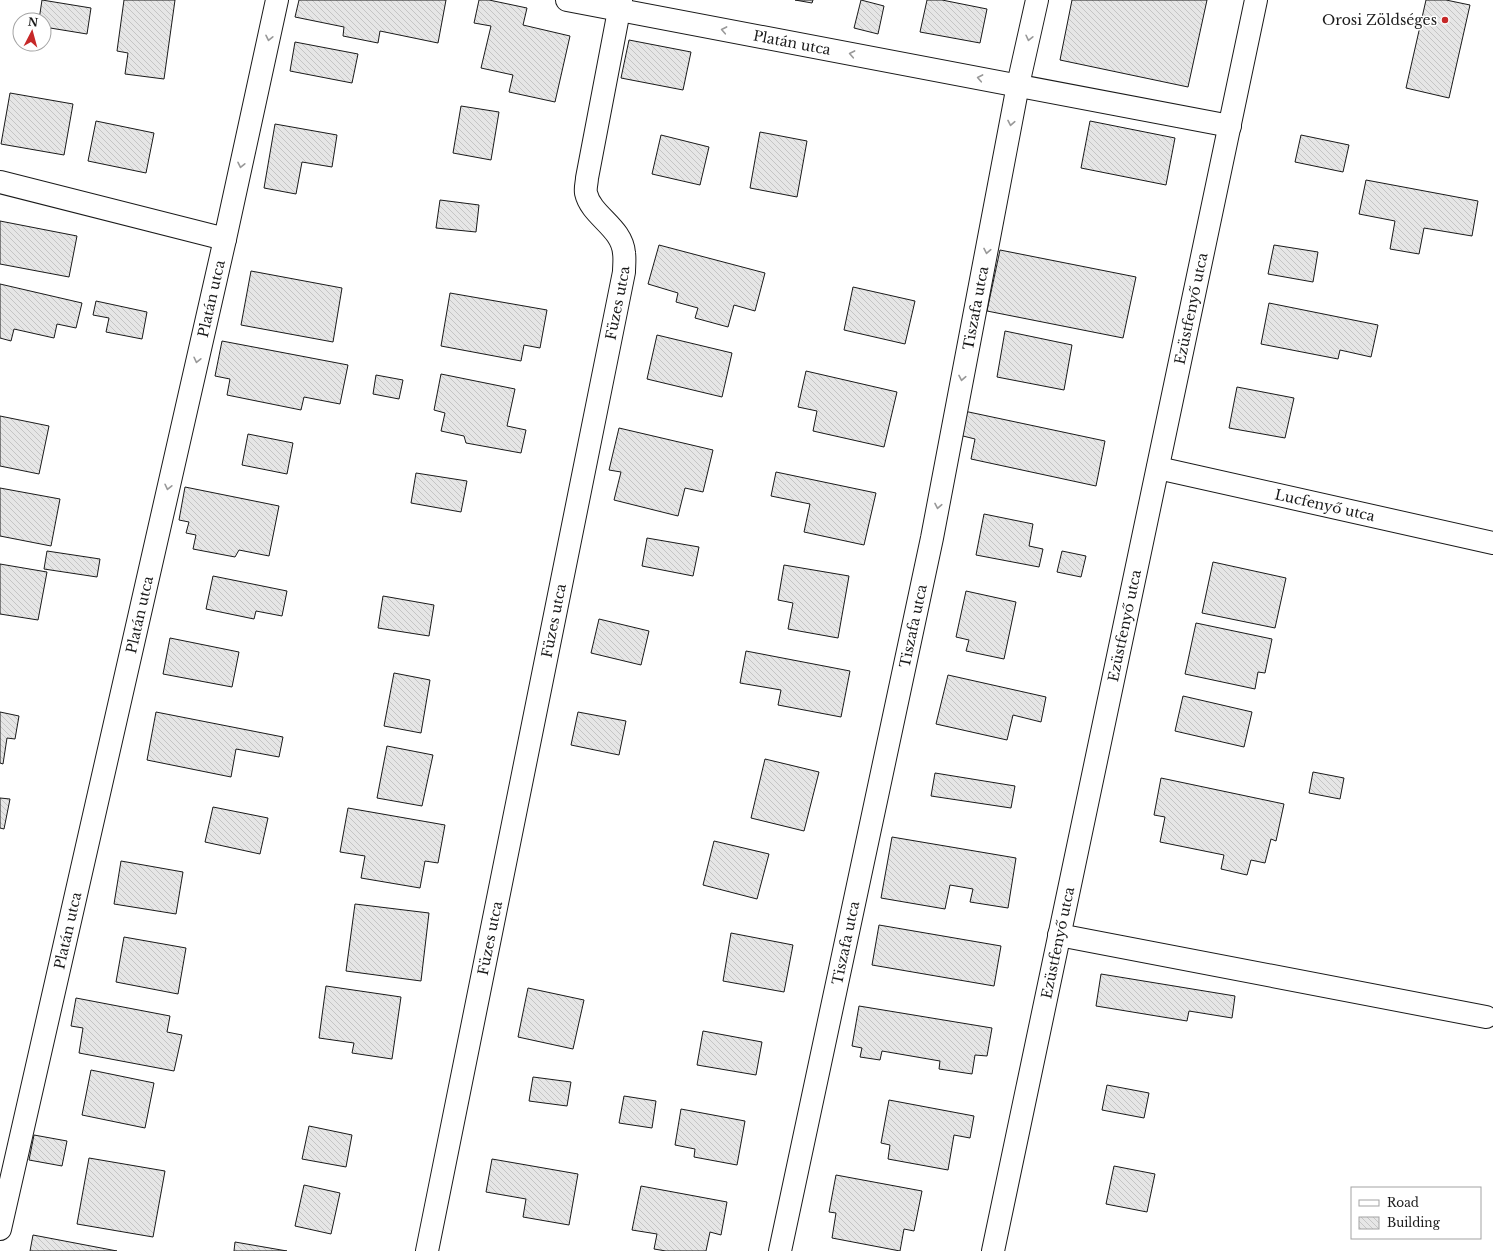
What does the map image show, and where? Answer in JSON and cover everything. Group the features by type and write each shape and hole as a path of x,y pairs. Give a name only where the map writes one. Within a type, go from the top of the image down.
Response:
{"street":[{"name":"Platán utca","path":"0,1229 225,239 277,0"},
{"name":"Platán utca","path":"566,0 620,5 1230,126"},
{"name":"Tiszafa utca","path":"780,1251 932,538 1018,85 1037,0"},
{"name":"Ezüstfenyő utca","path":"993,1251 1256,0"},
{"name":"Füzes utca","path":"426,1251 624,272 624,252 620,239 612,226 595,209 586,194 587,178 620,5"},
{"path":"0,182 225,239"},
{"name":"Lucfenyő utca","path":"1158,468 1493,542"},
{"path":"1059,935 1486,1017"}],"building":[{"path":"42,0 91,8 87,34 52,28 52,12 40,12"},
{"path":"124,0 175,0 164,79 125,74 128,53 117,51"},
{"path":"299,0 446,0 438,43 380,31 378,43 343,36 344,27 295,17"},
{"path":"479,0 489,0 527,8 523,25 570,36 555,102 509,92 513,75 481,68 491,26 474,23"},
{"path":"795,0 813,0 812,3"},
{"path":"861,0 884,6 878,34 854,28"},
{"path":"927,0 942,0 987,9 980,43 920,32"},
{"path":"1072,0 1207,0 1188,87 1060,60"},
{"path":"1426,0 1446,0 1470,5 1449,98 1406,88"},
{"path":"629,40 691,52 683,90 621,78"},
{"path":"295,42 358,54 352,83 290,71"},
{"path":"10,93 73,104 64,155 1,144"},
{"path":"461,106 499,112 491,160 453,153"},
{"path":"96,121 154,133 146,173 88,161"},
{"path":"1090,121 1175,138 1166,185 1081,168"},
{"path":"275,124 337,135 332,167 302,162 296,194 264,188"},
{"path":"760,132 807,141 797,197 750,188"},
{"path":"661,135 709,147 700,185 652,174"},
{"path":"1301,135 1349,145 1343,172 1295,162"},
{"path":"1366,180 1478,201 1472,236 1424,228 1419,254 1390,249 1395,221 1359,214"},
{"path":"440,200 479,205 476,232 436,228"},
{"path":"0,221 77,236 69,277 0,264"},
{"path":"659,245 765,273 755,311 734,305 728,327 695,318 698,308 676,302 678,293 648,284"},
{"path":"1274,245 1318,252 1313,282 1268,274"},
{"path":"1000,250 1136,277 1123,338 987,311"},
{"path":"251,271 342,288 333,342 241,325"},
{"path":"0,284 82,303 76,328 57,324 54,338 14,329 11,341 0,338"},
{"path":"853,287 915,301 905,344 844,330"},
{"path":"450,293 547,310 540,348 524,345 521,361 441,346"},
{"path":"96,301 147,312 142,339 106,332 109,318 93,315"},
{"path":"1269,303 1378,325 1371,357 1340,350 1338,359 1261,344"},
{"path":"1005,331 1072,345 1064,390 997,377"},
{"path":"657,335 732,353 722,397 647,379"},
{"path":"222,341 348,365 340,404 304,397 301,410 227,395 230,379 215,376"},
{"path":"806,371 897,392 884,447 813,431 817,411 798,407"},
{"path":"441,374 515,389 507,426 526,430 521,453 466,443 464,436 441,431 445,413 434,410"},
{"path":"376,375 403,380 399,399 373,394"},
{"path":"1237,387 1294,398 1285,438 1229,428"},
{"path":"964,411 1105,441 1096,486 971,459 975,439 959,435"},
{"path":"0,416 49,426 39,474 0,466"},
{"path":"619,428 713,450 703,492 685,488 678,516 614,500 621,472 609,470"},
{"path":"248,434 293,443 287,474 242,465"},
{"path":"776,472 876,493 864,545 804,532 810,504 771,496"},
{"path":"416,473 467,481 461,512 411,503"},
{"path":"185,487 279,506 269,556 239,550 235,557 193,549 196,535 186,533 189,522 179,520"},
{"path":"0,488 60,499 51,546 0,536"},
{"path":"984,514 1033,524 1029,546 1043,549 1039,567 976,555"},
{"path":"647,538 699,547 693,576 642,566"},
{"path":"47,551 100,559 97,577 44,569"},
{"path":"1062,551 1086,556 1081,577 1057,572"},
{"path":"1213,562 1286,578 1275,628 1202,613"},
{"path":"0,564 47,572 38,620 0,614"},
{"path":"784,565 849,576 838,638 788,629 793,603 778,600"},
{"path":"213,576 287,591 282,616 256,611 254,619 206,609"},
{"path":"966,591 1016,602 1004,659 966,651 969,640 956,637"},
{"path":"383,596 434,605 429,636 378,628"},
{"path":"599,619 649,631 641,665 591,653"},
{"path":"1196,623 1272,639 1265,673 1258,672 1255,689 1185,674"},
{"path":"170,638 239,652 232,687 163,674"},
{"path":"746,651 850,671 841,717 778,705 781,690 740,683"},
{"path":"394,673 430,680 421,733 384,726"},
{"path":"948,675 1046,697 1041,722 1013,715 1007,740 936,724"},
{"path":"1183,696 1252,712 1244,747 1175,731"},
{"path":"0,712 19,716 15,739 7,738 3,764 0,763"},
{"path":"156,712 283,737 279,757 236,749 231,777 147,760"},
{"path":"578,712 626,721 619,755 571,745"},
{"path":"387,746 433,755 422,806 377,798"},
{"path":"765,759 819,772 804,831 751,818"},
{"path":"1313,772 1344,778 1340,799 1309,793"},
{"path":"935,773 1015,786 1011,808 931,796"},
{"path":"1161,778 1284,804 1276,841 1271,839 1265,863 1251,860 1247,875 1221,869 1224,855 1160,842 1165,817 1154,815"},
{"path":"0,798 10,799 4,829 0,828"},
{"path":"213,807 268,818 260,854 205,842"},
{"path":"348,808 445,825 438,863 425,861 420,888 361,878 365,856 340,852"},
{"path":"892,837 1016,858 1008,908 970,902 973,889 950,885 945,909 881,898"},
{"path":"714,841 769,854 757,899 703,885"},
{"path":"121,861 183,872 176,914 114,904"},
{"path":"355,904 429,913 421,981 346,971"},
{"path":"879,925 1001,946 994,986 872,965"},
{"path":"731,933 793,945 784,992 723,981"},
{"path":"124,937 186,948 178,994 116,982"},
{"path":"1101,974 1235,996 1232,1018 1189,1011 1187,1021 1096,1006"},
{"path":"326,986 401,997 392,1059 352,1053 354,1043 319,1038"},
{"path":"528,988 584,1000 573,1049 518,1037"},
{"path":"76,998 170,1016 167,1032 182,1035 174,1071 79,1053 83,1028 71,1026"},
{"path":"859,1006 992,1028 987,1056 975,1055 972,1074 939,1069 940,1061 882,1051 880,1060 860,1057 862,1048 852,1046"},
{"path":"703,1031 762,1042 756,1075 697,1065"},
{"path":"91,1070 154,1083 145,1128 82,1115"},
{"path":"533,1077 571,1082 567,1106 529,1101"},
{"path":"1107,1085 1149,1093 1144,1118 1102,1110"},
{"path":"624,1096 656,1101 652,1128 619,1123"},
{"path":"889,1100 974,1116 970,1138 954,1135 948,1170 888,1159 890,1145 881,1143"},
{"path":"681,1109 745,1121 737,1165 694,1157 695,1149 675,1145"},
{"path":"309,1126 352,1135 346,1167 302,1159"},
{"path":"34,1135 67,1141 62,1166 29,1160"},
{"path":"89,1158 165,1171 153,1237 77,1224"},
{"path":"492,1159 578,1174 569,1225 523,1217 526,1199 486,1192"},
{"path":"1114,1166 1155,1174 1147,1212 1106,1204"},
{"path":"836,1175 922,1191 914,1231 904,1229 900,1251 832,1238 836,1213 829,1212"},
{"path":"304,1185 340,1193 331,1234 295,1226"},
{"path":"641,1186 727,1202 721,1235 710,1232 706,1251 666,1251 654,1249 657,1234 632,1230"},
{"path":"33,1235 117,1251 30,1251"},
{"path":"235,1242 287,1251 234,1251"}],"place":[{"name":"Orosi Zöldséges","path":"1445,20"}]}
